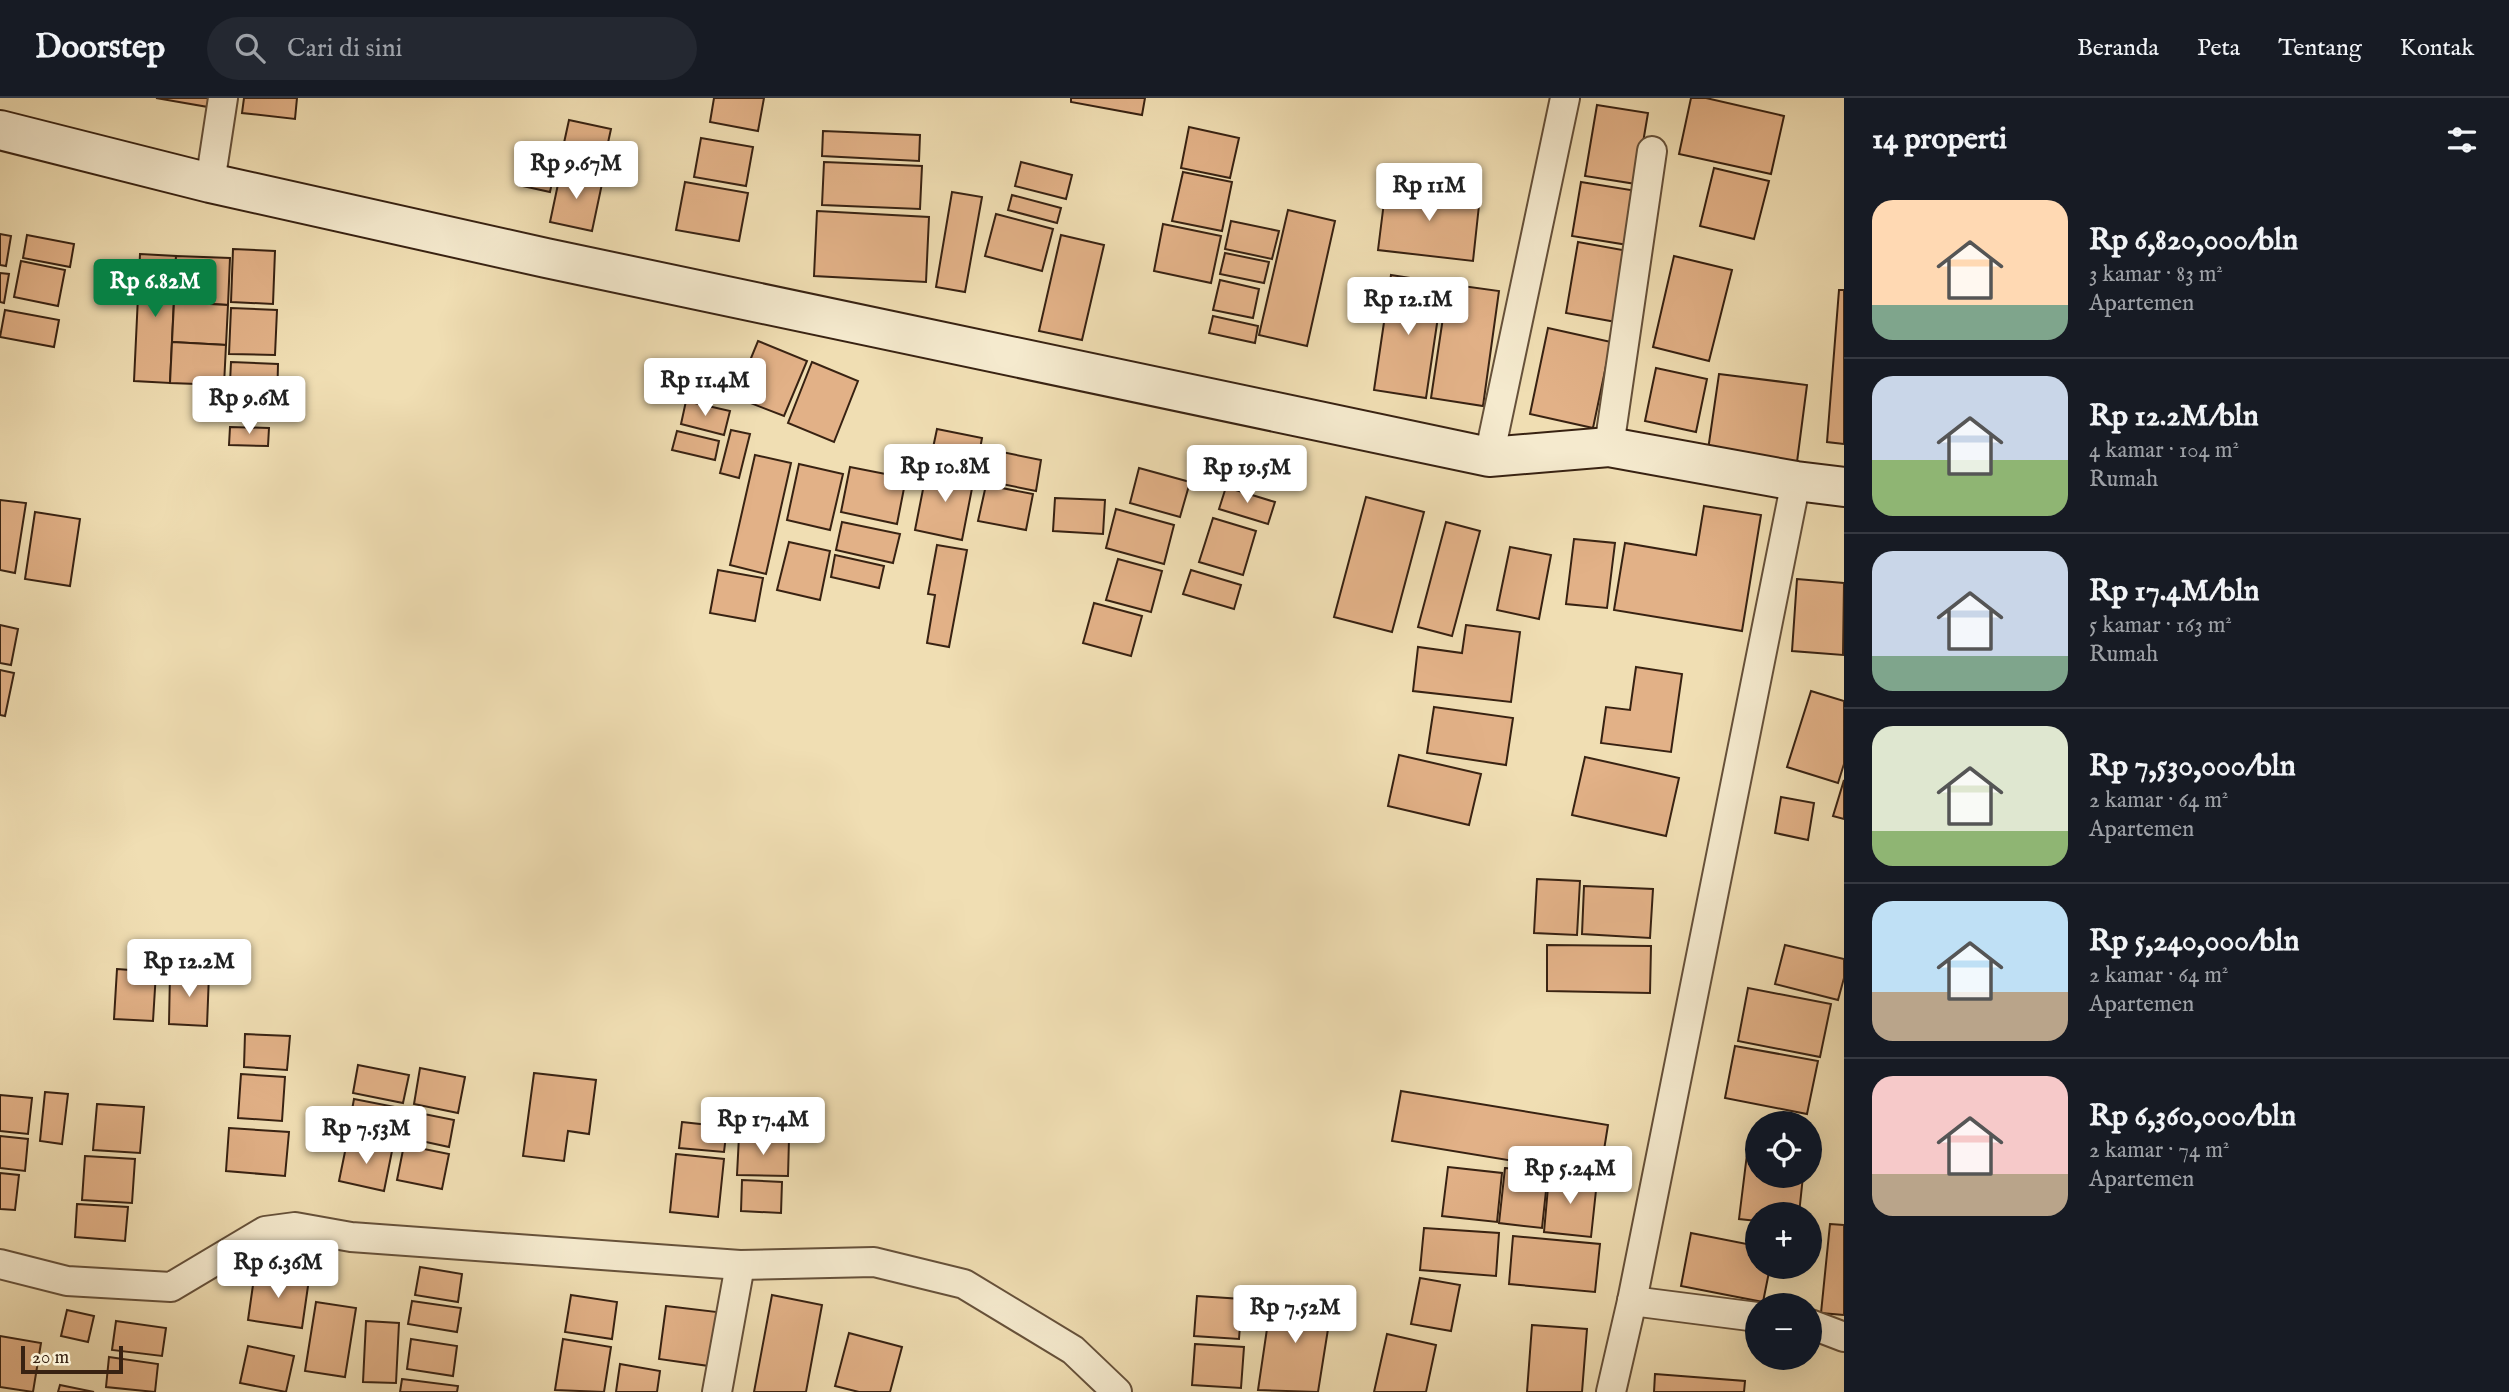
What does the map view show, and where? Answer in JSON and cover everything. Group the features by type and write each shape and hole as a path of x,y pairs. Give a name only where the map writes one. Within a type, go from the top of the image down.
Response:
{"main road":[{"path":"0,130 210,183 560,261 1489,457 1609,447 1796,481 1844,487"}],"street":[{"path":"210,183 223,98"},
{"path":"1489,457 1565,98"},
{"path":"1609,447 1652,151"},
{"path":"1611,1392 1632,1301 1796,481"},
{"path":"0,1264 67,1281 171,1287 265,1231 295,1227 351,1237 740,1265 874,1262 964,1284 1073,1350 1117,1392"},
{"path":"717,1392 740,1265"},
{"path":"1632,1301 1745,1315"},
{"path":"1822,1329 1844,1337"}],"building":[{"path":"156,98 209,98 208,107"},
{"path":"244,98 297,98 295,119 242,113"},
{"path":"714,98 764,98 758,131 710,122"},
{"path":"1071,98 1145,98 1142,115 1071,102"},
{"path":"1691,98 1706,98 1784,116 1771,174 1679,154"},
{"path":"1597,105 1648,113 1636,184 1585,176"},
{"path":"569,120 611,129 604,161 562,152"},
{"path":"1189,127 1239,138 1230,178 1181,168"},
{"path":"823,131 920,135 919,161 822,156"},
{"path":"701,138 753,147 746,186 694,177"},
{"path":"526,148 558,155 550,192 518,185"},
{"path":"824,162 922,166 920,209 822,205"},
{"path":"1021,162 1072,175 1066,199 1015,186"},
{"path":"1714,168 1769,181 1754,239 1700,226"},
{"path":"561,170 603,179 592,231 550,222"},
{"path":"1183,172 1232,182 1222,231 1172,221"},
{"path":"685,182 748,193 739,241 676,230"},
{"path":"1581,182 1637,191 1628,245 1572,236"},
{"path":"1386,186 1480,196 1473,261 1378,250"},
{"path":"952,192 982,197 965,292 936,287"},
{"path":"1012,195 1061,208 1057,223 1008,210"},
{"path":"1288,210 1335,221 1307,346 1259,335"},
{"path":"817,211 929,217 926,282 814,276"},
{"path":"996,214 1053,229 1042,271 985,256"},
{"path":"1231,221 1279,231 1272,259 1225,249"},
{"path":"1163,224 1221,236 1211,283 1154,271"},
{"path":"0,234 11,236 6,266 0,265"},
{"path":"27,235 74,244 70,267 23,258"},
{"path":"1061,235 1104,245 1082,340 1039,331"},
{"path":"1578,242 1628,251 1616,322 1566,313"},
{"path":"233,249 275,251 273,304 231,302"},
{"path":"1225,253 1269,262 1264,283 1220,274"},
{"path":"140,254 176,256 170,383 134,381"},
{"path":"176,256 230,258 228,305 174,302"},
{"path":"1674,256 1732,270 1709,361 1653,347"},
{"path":"21,261 65,270 58,306 14,297"},
{"path":"0,273 9,274 4,303 0,302"},
{"path":"1391,275 1443,283 1426,398 1374,390"},
{"path":"1220,280 1259,289 1253,318 1213,310"},
{"path":"1448,284 1499,291 1483,406 1431,398"},
{"path":"1839,290 1844,290 1844,444 1827,442"},
{"path":"174,302 228,305 226,345 172,342"},
{"path":"231,308 277,310 275,355 229,354"},
{"path":"5,310 59,320 54,347 0,337"},
{"path":"1213,316 1258,326 1255,343 1209,333"},
{"path":"1548,328 1611,342 1593,428 1530,414"},
{"path":"758,341 807,361 784,416 735,397"},
{"path":"172,342 226,345 224,385 170,383"},
{"path":"231,362 278,364 277,406 229,403"},
{"path":"812,362 858,381 834,442 788,423"},
{"path":"1656,368 1707,379 1696,432 1645,421"},
{"path":"1719,374 1807,385 1797,462 1708,450"},
{"path":"686,401 730,411 724,435 681,424"},
{"path":"230,427 269,428 268,446 229,445"},
{"path":"937,429 982,438 976,471 930,462"},
{"path":"731,430 750,434 739,478 720,473"},
{"path":"677,431 719,441 715,460 672,450"},
{"path":"992,450 1041,460 1036,491 987,481"},
{"path":"755,455 791,463 766,574 730,565"},
{"path":"799,464 843,474 830,530 787,520"},
{"path":"850,467 906,478 897,524 841,512"},
{"path":"1139,468 1190,482 1180,517 1130,503"},
{"path":"927,469 974,478 962,540 915,530"},
{"path":"986,485 1033,494 1026,530 978,521"},
{"path":"1226,487 1275,502 1268,524 1219,509"},
{"path":"1366,497 1424,512 1392,632 1334,617"},
{"path":"1055,498 1105,500 1103,534 1053,531"},
{"path":"0,500 26,503 15,573 0,570"},
{"path":"1704,506 1761,515 1742,631 1614,610 1625,543 1696,555"},
{"path":"1116,509 1174,525 1164,564 1106,548"},
{"path":"35,512 80,519 70,586 25,579"},
{"path":"1213,518 1256,531 1243,575 1199,562"},
{"path":"842,522 900,534 893,563 836,550"},
{"path":"1446,522 1480,531 1452,636 1418,627"},
{"path":"1574,539 1615,543 1607,608 1566,604"},
{"path":"789,542 830,551 820,600 777,590"},
{"path":"937,545 967,550 949,647 927,643 935,595 928,594"},
{"path":"1510,547 1551,555 1539,619 1497,610"},
{"path":"835,555 884,566 879,588 831,577"},
{"path":"1118,559 1162,571 1151,612 1106,600"},
{"path":"718,570 763,578 755,621 710,613"},
{"path":"1191,570 1241,585 1234,609 1183,594"},
{"path":"1797,579 1844,583 1843,655 1792,651"},
{"path":"1094,603 1142,616 1131,656 1083,643"},
{"path":"0,625 18,629 11,665 0,663"},
{"path":"1466,625 1520,632 1511,702 1413,691 1418,647 1462,653"},
{"path":"1636,667 1682,674 1671,752 1601,743 1606,707 1630,710"},
{"path":"0,670 14,673 5,716 0,715"},
{"path":"1811,691 1844,701 1844,764 1838,783 1787,767"},
{"path":"1434,707 1513,718 1506,765 1427,753"},
{"path":"1399,755 1481,774 1469,825 1388,806"},
{"path":"1585,757 1679,778 1666,836 1572,815"},
{"path":"1844,780 1844,819 1833,816"},
{"path":"1781,797 1814,803 1808,840 1775,833"},
{"path":"1537,879 1580,881 1577,935 1534,933"},
{"path":"1584,886 1653,889 1650,938 1582,934"},
{"path":"1547,945 1651,946 1650,993 1547,991"},
{"path":"1785,945 1844,959 1844,978 1838,1000 1775,984"},
{"path":"117,969 156,972 153,1021 114,1019"},
{"path":"170,973 209,974 207,1026 169,1024"},
{"path":"1748,988 1831,1004 1820,1057 1738,1041"},
{"path":"245,1034 290,1036 287,1070 244,1067"},
{"path":"1735,1046 1818,1061 1808,1111 1792,1111 1725,1098"},
{"path":"358,1065 409,1075 403,1103 353,1093"},
{"path":"420,1068 465,1077 458,1113 414,1104"},
{"path":"534,1073 596,1080 589,1134 568,1131 564,1161 523,1156"},
{"path":"241,1074 285,1077 282,1121 238,1118"},
{"path":"1401,1091 1608,1125 1600,1175 1392,1141"},
{"path":"45,1092 68,1094 62,1144 40,1141"},
{"path":"0,1095 32,1098 28,1134 0,1131"},
{"path":"354,1099 400,1108 392,1146 347,1137"},
{"path":"97,1104 144,1107 140,1153 93,1150"},
{"path":"409,1111 454,1120 449,1147 403,1137"},
{"path":"682,1122 727,1127 724,1152 679,1148"},
{"path":"229,1128 289,1132 285,1176 226,1171"},
{"path":"0,1136 28,1139 25,1171 0,1168"},
{"path":"739,1136 789,1139 788,1176 737,1175"},
{"path":"347,1142 392,1151 384,1191 339,1181"},
{"path":"404,1145 449,1154 442,1189 397,1180"},
{"path":"676,1154 724,1159 718,1217 670,1212"},
{"path":"85,1156 135,1159 132,1203 82,1200"},
{"path":"1448,1167 1502,1173 1497,1222 1442,1216"},
{"path":"1505,1168 1548,1172 1542,1228 1499,1223"},
{"path":"1745,1170 1745,1188 1802,1188 1800,1202 1745,1202 1745,1220 1739,1219"},
{"path":"0,1173 19,1175 15,1210 0,1209"},
{"path":"1549,1176 1597,1181 1591,1237 1544,1232"},
{"path":"742,1180 782,1182 781,1213 741,1211"},
{"path":"77,1204 128,1207 125,1241 75,1237"},
{"path":"1830,1224 1844,1225 1844,1315 1822,1313"},
{"path":"1424,1228 1499,1233 1496,1276 1420,1270"},
{"path":"1691,1233 1745,1244 1745,1279 1768,1279 1765,1293 1745,1293 1745,1298 1681,1286"},
{"path":"1513,1236 1600,1244 1595,1292 1509,1284"},
{"path":"420,1267 462,1274 458,1302 415,1295"},
{"path":"255,1271 309,1279 302,1328 248,1320"},
{"path":"1420,1278 1460,1285 1451,1331 1411,1324"},
{"path":"571,1295 617,1302 612,1339 565,1332"},
{"path":"772,1295 822,1305 806,1392 754,1392"},
{"path":"1272,1295 1332,1304 1318,1392 1258,1390"},
{"path":"1197,1296 1242,1299 1239,1339 1194,1336"},
{"path":"412,1301 461,1308 457,1332 408,1324"},
{"path":"316,1302 356,1308 345,1377 305,1371"},
{"path":"666,1306 717,1312 709,1366 659,1359"},
{"path":"67,1310 94,1316 88,1342 61,1336"},
{"path":"116,1321 166,1328 162,1356 112,1350"},
{"path":"366,1321 399,1323 396,1383 363,1382"},
{"path":"1532,1325 1587,1329 1582,1392 1527,1392"},
{"path":"849,1333 902,1347 890,1392 859,1392 835,1386"},
{"path":"1387,1334 1436,1345 1426,1392 1374,1392"},
{"path":"0,1336 41,1343 33,1392 0,1387"},
{"path":"411,1339 457,1346 453,1376 407,1369"},
{"path":"563,1339 611,1347 604,1392 555,1390"},
{"path":"1195,1344 1244,1347 1241,1388 1192,1385"},
{"path":"248,1346 294,1356 286,1392 240,1383"},
{"path":"109,1357 158,1364 155,1392 106,1387"},
{"path":"620,1364 660,1371 657,1392 616,1392"},
{"path":"1655,1374 1745,1381 1744,1392 1654,1392"},
{"path":"402,1379 458,1386 457,1392 400,1392"},
{"path":"60,1385 94,1392 58,1392"}]}
